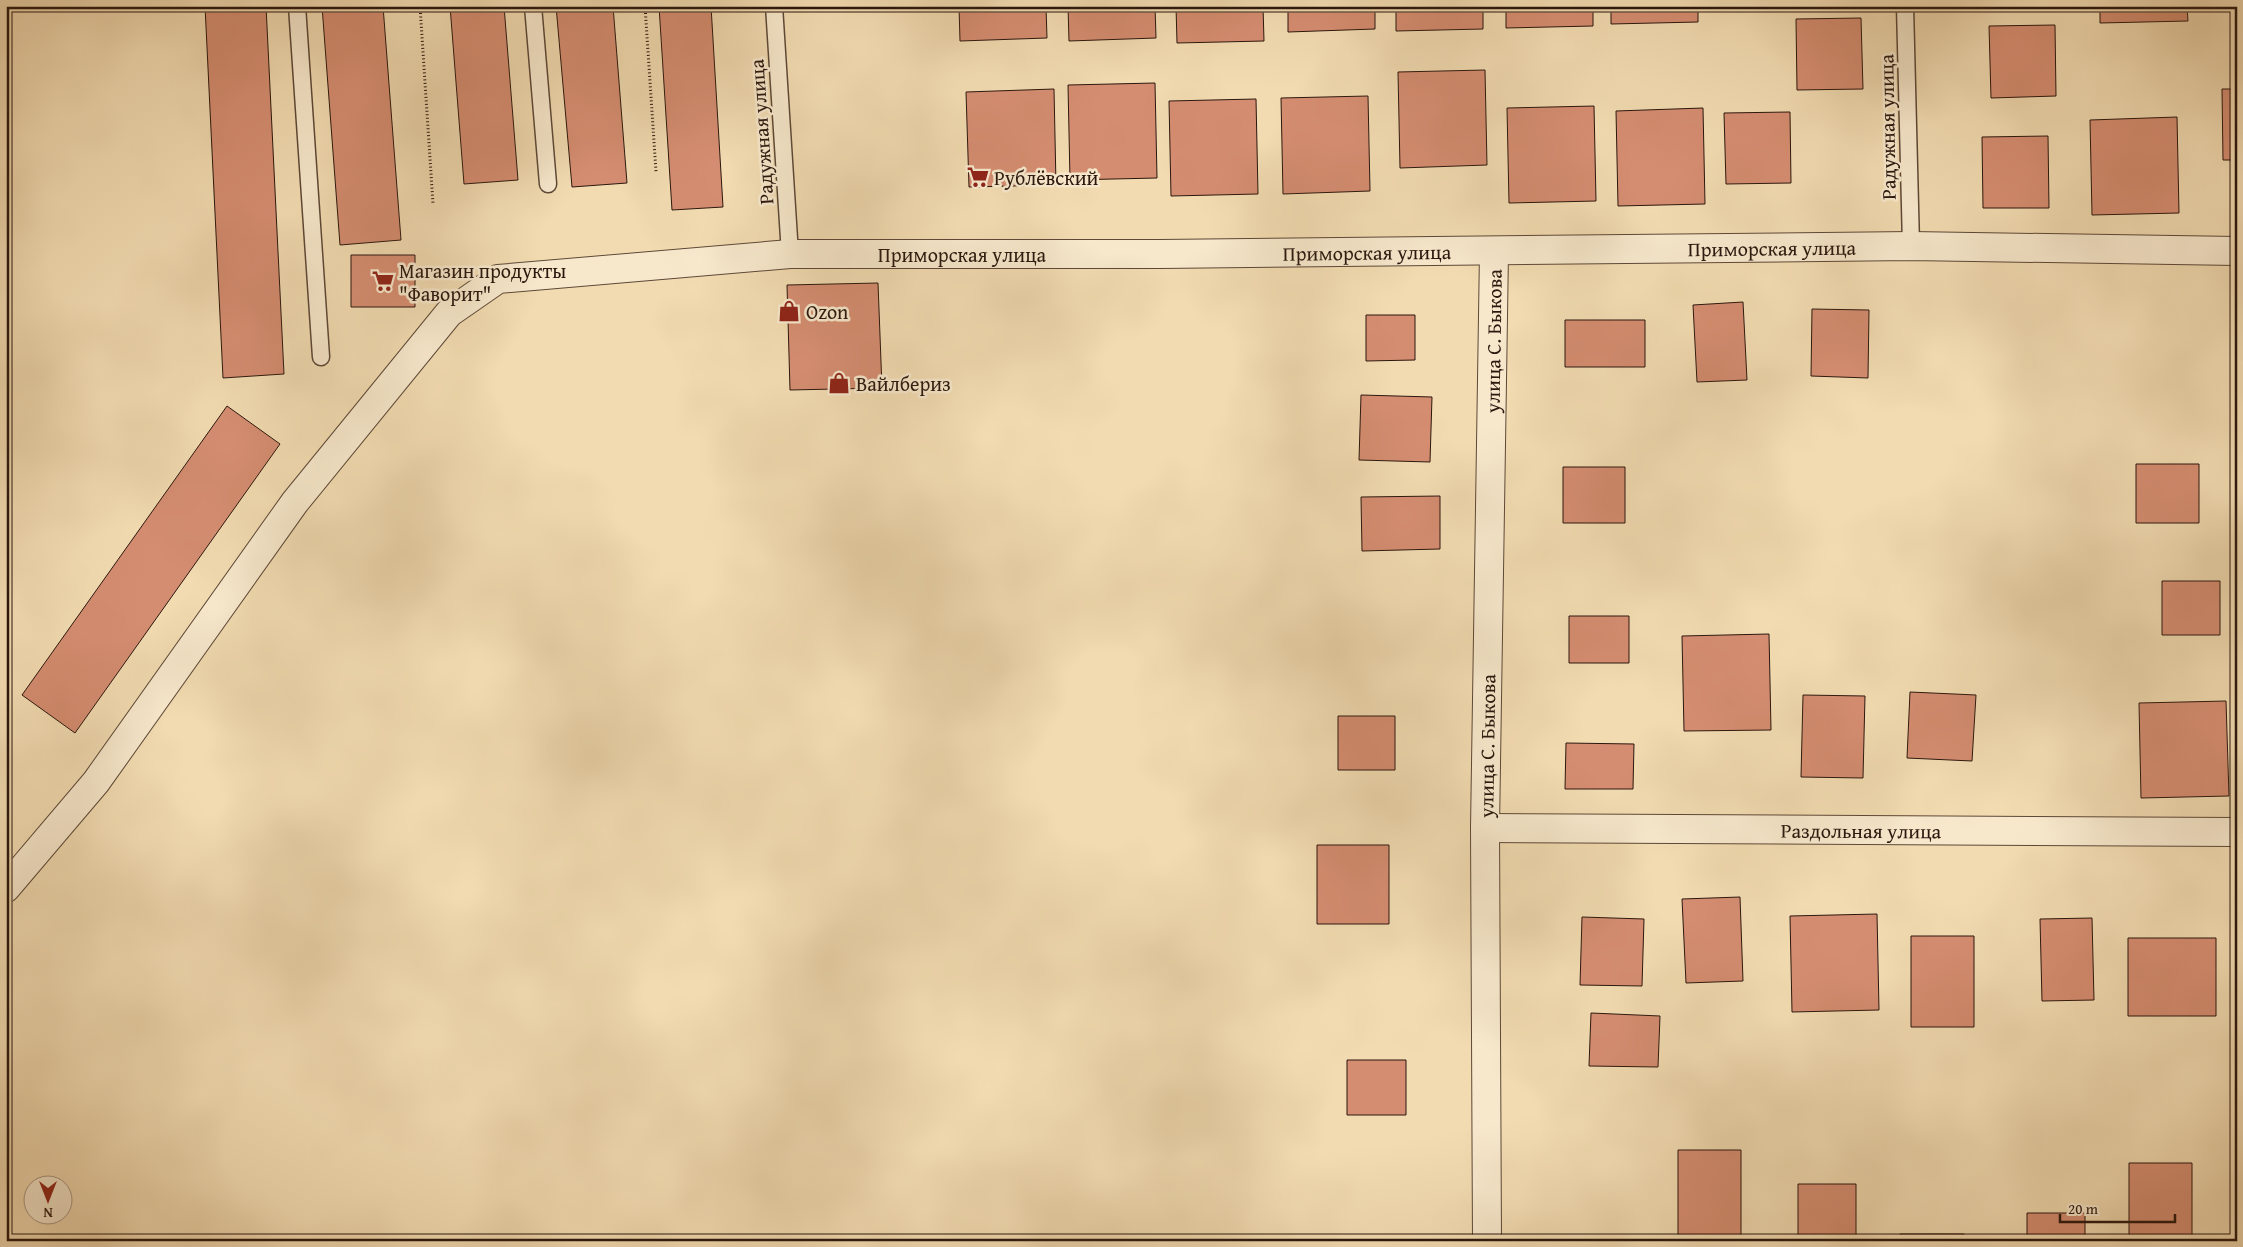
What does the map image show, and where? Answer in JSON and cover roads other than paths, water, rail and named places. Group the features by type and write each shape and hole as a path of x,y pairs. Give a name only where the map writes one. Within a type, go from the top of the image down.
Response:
{"street":[{"name":"Приморская улица","path":"6,888 96,782 295,502 449,313 498,279 790,254 1494,252 1911,246 2237,251"},
{"name":"улица С. Быкова","path":"1487,1241 1485,828 1494,252"},
{"name":"Раздольная улица","path":"1485,828 2237,832"}],"lane":[{"path":"296,6 321,357"},
{"path":"533,6 548,184"},
{"name":"Радужная улица","path":"774,6 790,254"},
{"name":"Радужная улица","path":"1905,6 1911,246"}],"place":[{"name":"Рублёвский","path":"978,177"},
{"name":"Магазин продукты \"Фаворит\"","path":"383,281"},
{"name":"Ozon","path":"789,311"},
{"name":"Вайлбериз","path":"839,383"}]}
